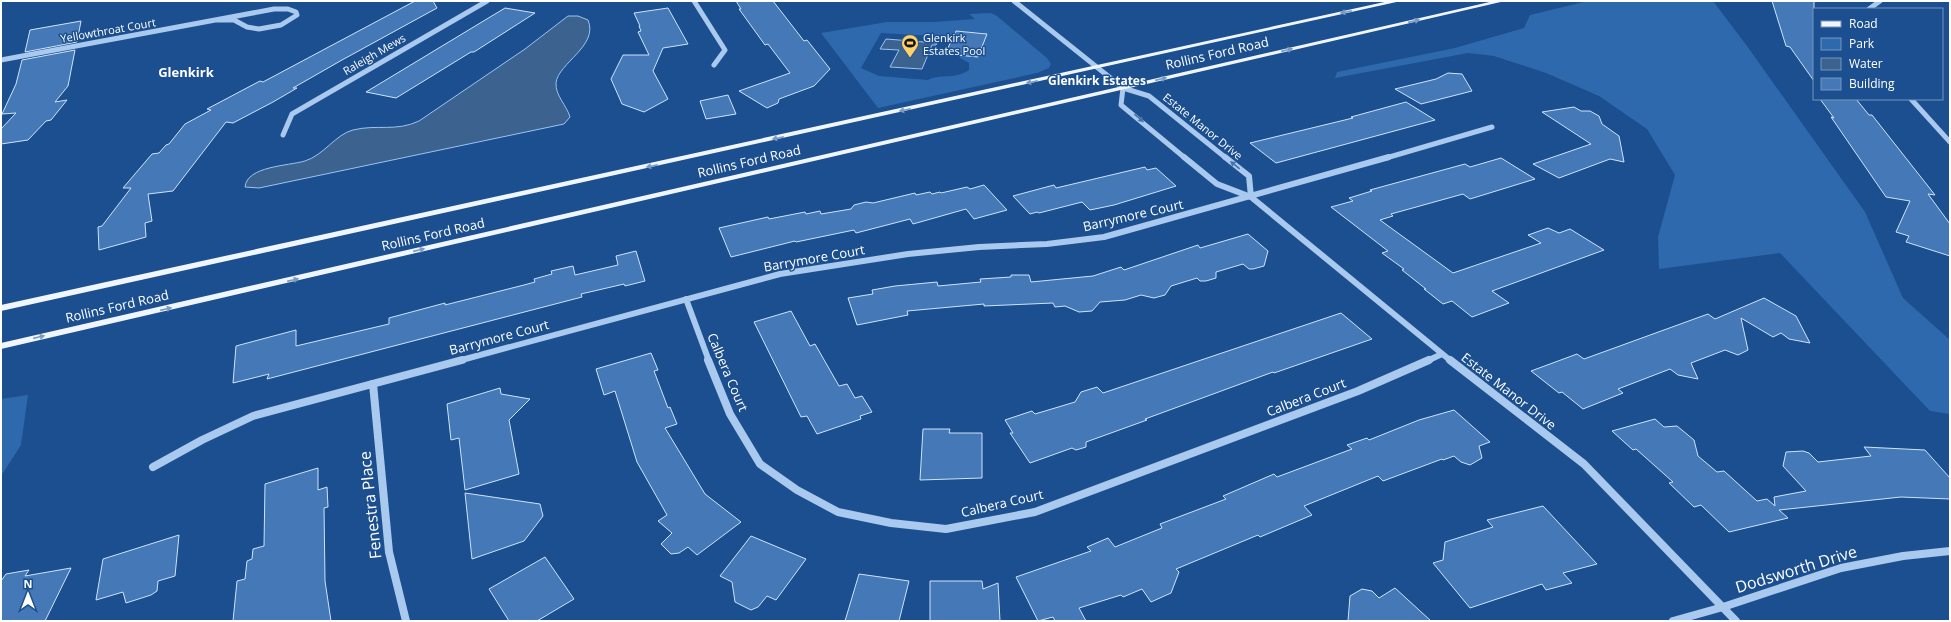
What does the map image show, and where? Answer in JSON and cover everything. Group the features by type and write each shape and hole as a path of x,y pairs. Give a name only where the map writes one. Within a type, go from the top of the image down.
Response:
{"main road":[{"name":"Rollins Ford Road","path":"1,308 1398,1"},
{"name":"Rollins Ford Road","path":"1,346 1502,1"}],"street":[{"name":"Raleigh Mews","path":"283,135 292,114 487,1"},
{"path":"694,1 725,50 714,65"},
{"name":"Estate Manor Drive","path":"1014,1 1123,88 1149,96 1249,176 1252,197"},
{"path":"1870,8 1880,1"},
{"name":"Yellowthroat Court","path":"1,60 218,20 282,9 293,10 297,15 284,24 259,28 247,27 242,22 234,20 218,20"},
{"name":"Estate Manor Drive","path":"1123,88 1121,105 1217,184 1252,197 1442,354 1584,464 1736,621"},
{"path":"1912,100 1950,142"},
{"name":"Barrymore Court","path":"154,467 184,448 214,432 253,416 780,274 908,254 979,246 1047,244 1104,237 1252,197 1492,127"},
{"name":"Calbera Court","path":"686,299 698,334 730,414 760,464 797,490 838,512 891,523 946,529 1042,509 1358,391 1442,354"},
{"name":"Fenestra Place","path":"373,384 389,552 403,614 406,621"},
{"name":"Dodsworth Drive","path":"1723,607 1841,568 1903,556 1950,551"},
{"path":"1673,621 1723,607"}],"green space":[{"path":"1588,1 1713,1 1747,46 1865,212 1903,298 1950,340 1950,414 1930,411 1780,253 1659,269 1658,237 1675,175 1647,129 1599,96 1546,73 1494,56 1468,53 1335,78 1337,72 1455,48 1524,28 1530,15"},
{"path":"991,13 997,16 1047,58 1051,64 1049,68 1037,73 878,108 821,33 887,22 934,22 975,19 969,14","holes":["956,31 984,33 959,55 960,58 969,63 969,70 959,75 938,77 928,80 879,76 861,68 881,33 950,37"]},
{"path":"28,395 21,445 1,476 1,399"}],"water":[{"path":"568,16 578,16 588,20 590,29 588,38 583,46 563,68 556,83 557,92 570,117 564,124 259,188 245,187 247,180 260,171 305,161 312,158 347,132 362,128 402,126 419,121 525,49"},
{"name":"Glenkirk Estates Pool","path":"886,39 937,43 936,45 932,45 922,69 890,67 899,50 880,49"}],"building":[{"path":"415,1 433,1 437,8 293,88 297,88 273,102 233,123 226,122 173,191 148,194 152,221 145,223 146,237 99,250 98,227 102,226 131,188 123,188 152,154 159,153 166,145 169,144 185,124 211,110 207,109 260,81 263,82"},
{"path":"736,1 773,1 804,41 807,40 830,69 814,86 779,99 778,103 767,108 739,91 790,73 768,44 765,45 739,9 741,9"},
{"path":"1772,1 1814,1 1813,80 1790,47 1786,46"},
{"path":"505,8 535,13 474,52 471,52 396,98 366,92"},
{"path":"668,8 688,44 663,48 653,71 668,99 644,112 622,104 611,79 623,55 649,55 638,32 641,31 640,26 634,13"},
{"path":"81,21 77,42 25,52 30,30"},
{"path":"956,31 987,34 978,57 945,54"},
{"path":"75,50 68,86 55,102 67,100 51,120 46,121 28,140 1,144 1,129 16,113 2,114 16,84 22,60"},
{"path":"1448,73 1462,74 1472,91 1421,104 1395,89 1436,79"},
{"path":"728,95 736,114 706,119 700,101"},
{"path":"1821,100 1857,100 1869,115 1872,115 1935,195 1928,194 1950,224 1950,256 1906,242 1909,236 1896,232 1910,201 1886,197 1831,117 1834,118"},
{"path":"1406,102 1435,120 1276,163 1250,143 1353,118 1351,117"},
{"path":"1574,107 1581,111 1590,111 1599,116 1602,124 1619,136 1624,162 1610,159 1559,178 1533,164 1591,144 1542,112"},
{"path":"1501,158 1535,179 1470,199 1463,194 1391,214 1393,216 1380,220 1453,273 1541,243 1528,235 1548,228 1559,233 1570,229 1604,250 1492,291 1509,303 1472,317 1452,301 1443,304 1402,270 1404,269 1382,253 1388,251 1331,207 1353,201 1349,198 1372,191 1370,190 1465,164 1470,167"},
{"path":"1145,167 1147,170 1156,168 1176,186 1114,205 1090,210 1082,202 1030,214 1013,196 1054,185 1056,188"},
{"path":"984,185 1007,210 974,219 966,209 913,224 910,219 856,233 854,230 795,241 731,257 719,228 768,217 769,219 805,212 806,214 820,211 821,214 851,209 854,205 866,202 873,203 915,193 916,195 930,192 932,194 941,193 967,187 970,189"},
{"path":"1248,234 1268,251 1264,266 1249,269 1243,264 1216,272 1216,278 1200,281 1197,278 1171,286 1165,295 1154,298 1141,295 1125,300 1100,302 1092,311 1079,312 1065,306 1055,307 1053,303 984,306 984,304 907,311 908,315 857,325 848,298 873,294 872,290 895,286 937,282 938,286 981,282 980,279 1011,277 1011,275 1029,275 1031,282 1093,276 1121,267 1124,270 1198,245 1200,248"},
{"path":"636,251 645,281 625,286 624,284 581,294 582,297 267,379 269,374 233,383 236,346 296,330 296,346 389,324 389,318 535,282 534,279 552,274 551,271 573,266 575,275 618,265 616,256"},
{"path":"1764,298 1796,316 1810,343 1789,339 1781,333 1773,337 1741,318 1748,350 1738,355 1725,350 1691,363 1698,379 1678,375 1670,369 1618,389 1623,393 1583,409 1562,392 1559,393 1531,371 1577,354 1584,359 1708,314 1715,319"},
{"path":"791,311 810,346 815,344 839,386 847,384 855,398 862,396 872,412 860,416 861,419 817,434 807,416 801,417 754,322"},
{"path":"1341,313 1372,339 1274,373 1273,372 1145,419 1147,420 1086,442 1086,447 1076,450 1072,448 1030,463 1010,433 1013,433 1005,420 1032,411 1035,414 1075,402 1081,392 1097,387 1103,393"},
{"path":"651,353 658,370 654,371 668,408 670,407 677,424 665,428 705,494 741,522 697,555 688,547 679,553 671,554 661,544 672,533 658,521 667,515 637,462 615,391 604,395 596,369"},
{"path":"500,388 501,394 530,399 509,420 519,474 465,490 459,438 451,440 447,404"},
{"path":"1454,410 1490,442 1479,446 1482,458 1470,465 1461,462 1454,456 1383,481 1378,476 1304,506 1312,515 1260,537 1258,535 1176,569 1179,572 1171,593 1151,602 1142,589 1123,597 1121,595 1079,608 1086,621 1055,621 1053,617 1038,621 1016,577 1091,551 1087,547 1108,538 1115,547 1162,528 1160,524 1226,499 1223,496 1274,474 1277,477 1352,449 1347,445 1367,438 1369,440 1419,420"},
{"path":"1655,419 1664,427 1677,426 1694,440 1698,456 1717,472 1724,471 1757,501 1767,499 1775,506 1774,497 1806,491 1783,466 1786,452 1803,451 1809,453 1818,462 1871,456 1864,447 1925,450 1950,478 1950,499 1901,497 1779,510 1788,518 1729,532 1701,505 1694,507 1669,483 1673,482 1636,449 1633,450 1612,431"},
{"path":"923,429 950,429 949,433 982,433 982,478 920,480"},
{"path":"318,468 318,490 327,487 328,507 324,508 325,581 331,621 233,621 237,581 245,579 247,561 252,559 253,549 264,546 265,484"},
{"path":"465,493 540,504 543,516 524,541 472,559"},
{"path":"1543,506 1597,564 1563,573 1572,583 1546,590 1542,584 1470,608 1433,563 1443,560 1445,542 1493,527 1487,520"},
{"path":"179,535 175,576 158,581 157,591 151,595 126,603 123,592 96,600 103,559"},
{"path":"751,536 806,559 776,600 767,596 758,607 751,610 735,602 732,582 720,576"},
{"path":"545,557 574,599 537,621 509,621 489,589"},
{"path":"71,568 45,621 1,621 1,581 6,574 29,570 25,576"},
{"path":"859,574 909,581 899,621 845,621"},
{"path":"930,581 982,581 983,589 998,583 1000,621 930,621"},
{"path":"1395,588 1431,621 1348,621 1350,596 1362,589 1372,591 1379,598"}],"place":[{"name":"Glenkirk Estates Pool","path":"910,58"}],"district":[{"name":"Glenkirk","path":"186,72"},
{"name":"Glenkirk Estates","path":"1097,80"}]}
